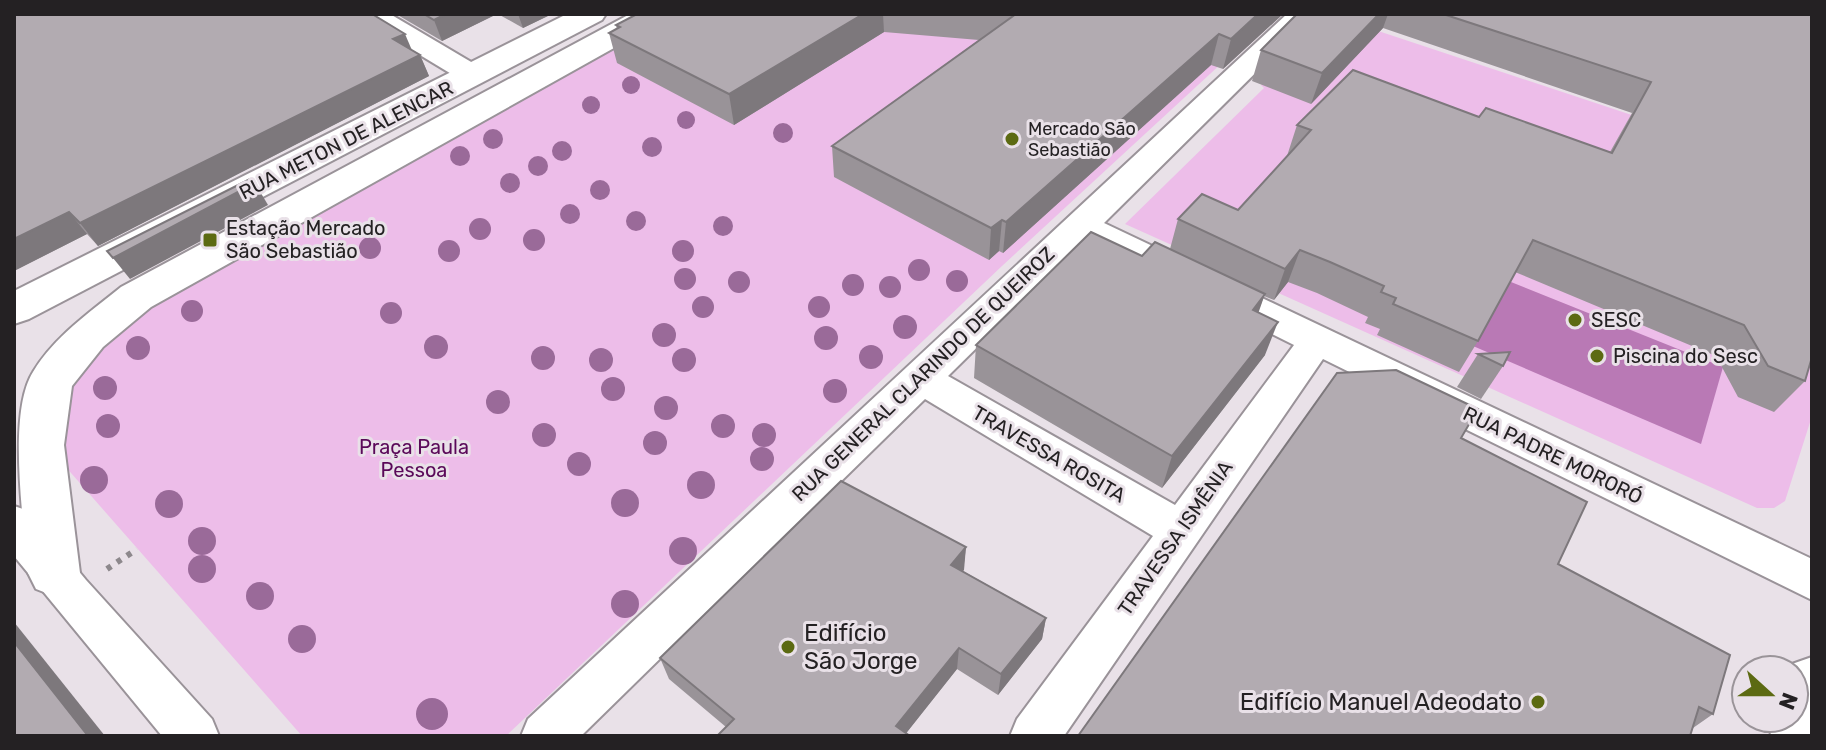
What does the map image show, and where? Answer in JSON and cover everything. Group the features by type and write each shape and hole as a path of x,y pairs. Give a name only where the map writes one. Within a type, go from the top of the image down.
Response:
{"street":[{"path":"371,14 473,75"},
{"name":"RUA METON DE ALENCAR","path":"14,309 591,14"},
{"path":"54,573 41,445 50,381 88,336 136,297 653,14"},
{"name":"RUA GENERAL CLARINDO DE QUEIROZ","path":"546,736 1078,224 1302,14"},
{"name":"RUA PADRE MORORÓ","path":"1078,224 1812,580"},
{"name":"TRAVESSA ISMÊNIA","path":"1035,736 1317,340"},
{"name":"TRAVESSA ROSITA","path":"918,377 1180,530"},
{"path":"14,524 194,736"},
{"path":"1799,736 1812,683"}],"green space":[{"name":"Praça Paula Pessoa","path":"680,14 1275,14 1002,266 506,736 302,736 64,465 54,425 85,356 164,293"},
{"name":"SESC","path":"1336,17 1698,137 1812,130 1812,416 1785,501 1774,508 1757,508 1125,224 1264,88 1261,85"}],"shaded area":[{"name":"Piscina do Sesc","path":"1506,280 1723,367 1701,444 1473,346"}],"building":[{"path":"14,14 372,14 405,34 393,39 420,55 80,223 69,212 14,239"},
{"path":"424,14 446,14 434,20"},
{"path":"637,14 863,14 729,94 609,33 620,27 616,25"},
{"name":"Mercado São Sebastião","path":"1016,14 1258,14 1231,39 1219,34 1006,222 1002,220 991,228 832,146"},
{"path":"1297,14 1379,14 1322,73 1261,50"},
{"path":"1443,14 1812,14 1812,357 1805,381 1768,366 1744,325 1533,240 1478,341 1393,304 1396,298 1381,292 1384,286 1330,262 1300,250 1285,269 1178,219 1202,194 1238,210 1311,130 1297,125 1353,70 1479,117 1486,108 1612,153 1651,82"},
{"path":"250,179 255,183 113,258 107,251"},
{"path":"1091,232 1142,256 1155,242 1265,294 1253,310 1278,322 1172,456 976,345"},
{"path":"1510,352 1503,366 1478,354"},
{"path":"1396,370 1478,409 1461,438 1587,502 1558,564 1730,655 1713,714 1699,707 1690,736 1078,736 1337,373"},
{"path":"841,481 966,547 951,565 1046,618 1001,674 959,648 896,726 910,736 717,736 734,719 660,658"},
{"path":"14,642 88,736 14,736"}],"place":[{"name":"Mercado São Sebastião","path":"1012,139"},
{"name":"Estação Mercado São Sebastião","path":"210,240"},
{"name":"SESC","path":"1575,320"},
{"name":"Piscina do Sesc","path":"1597,356"},
{"name":"Edifício São Jorge","path":"788,647"},
{"name":"Edifício Manuel Adeodato","path":"1538,702"}]}
